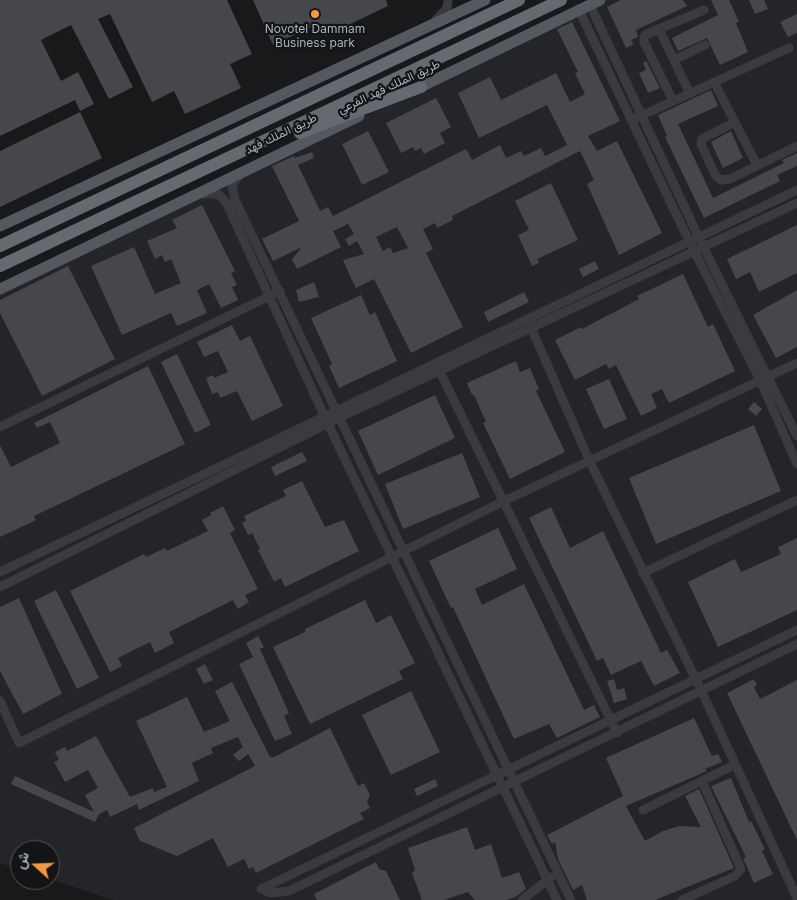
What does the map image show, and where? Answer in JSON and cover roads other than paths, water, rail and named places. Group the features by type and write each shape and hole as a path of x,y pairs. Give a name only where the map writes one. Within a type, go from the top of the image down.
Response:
{"highway":[{"name":"طريق الملك فهد","path":"0,246 519,0"},
{"name":"طريق الملك فهد","path":"0,266 561,0"},
{"path":"216,165 421,87"}],"main road":[{"path":"0,226 485,0"},
{"name":"طريق الملك فهد الفرعي","path":"0,289 595,2"}],"street":[{"path":"431,25 447,8 448,0"},
{"path":"595,2 642,116 698,236 705,245 764,378 764,390 797,464"},
{"path":"579,10 694,252 797,436"},
{"path":"673,102 644,42 647,34 704,10"},
{"path":"659,29 690,94"},
{"path":"674,60 704,45"},
{"path":"631,120 789,48"},
{"path":"714,82 757,165"},
{"path":"735,122 702,139 701,144 714,174 721,180 726,180 797,146"},
{"path":"241,173 232,185 235,200 362,463 402,552 571,900"},
{"path":"0,587 337,414 529,322 698,236 797,190"},
{"path":"195,194 218,194 226,202 326,420 557,900"},
{"path":"337,414 440,372 529,322 694,252 705,245 797,203"},
{"path":"0,427 280,291"},
{"path":"529,322 590,462 701,690 797,898"},
{"path":"0,701 19,743 504,501 797,363"},
{"path":"440,372 617,732"},
{"path":"0,572 326,420"},
{"path":"352,473 362,463"},
{"path":"643,572 797,500"},
{"path":"797,630 261,889 270,893 289,891 797,644"},
{"path":"643,810 734,765"},
{"path":"682,900 735,876 741,869 702,780"},
{"path":"466,790 471,803"},
{"path":"381,832 388,844"},
{"path":"522,900 547,879 558,874"}],"place":[{"name":"Novotel Dammam Business park","path":"315,14"}]}
